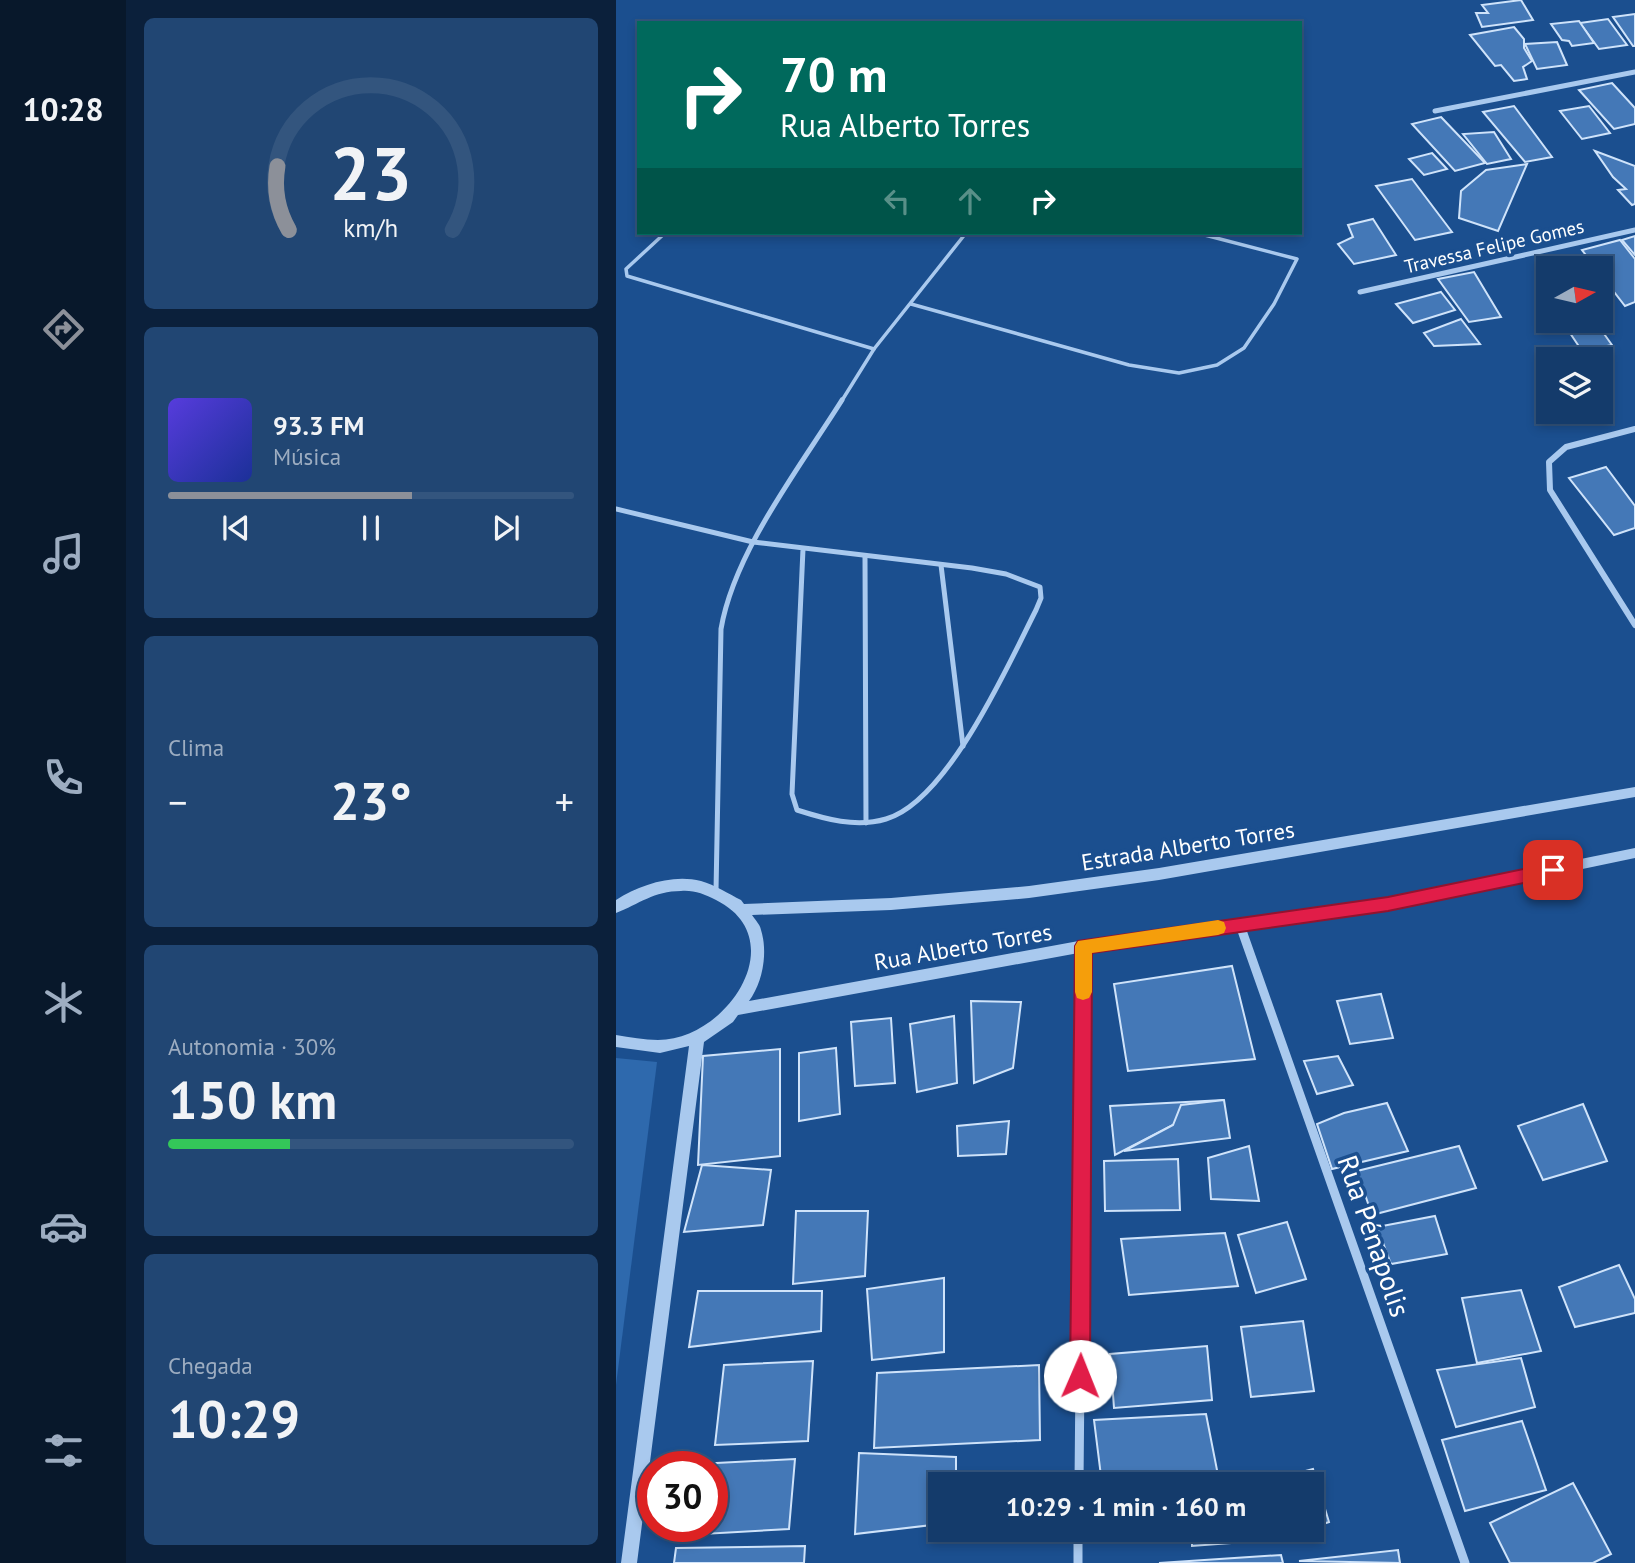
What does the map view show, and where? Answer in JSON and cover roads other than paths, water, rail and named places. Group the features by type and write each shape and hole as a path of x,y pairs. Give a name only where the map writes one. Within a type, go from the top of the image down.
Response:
{"street":[{"path":"1435,111 1635,72"},
{"name":"Travessa Felipe Gomes","path":"1360,292 1635,230"},
{"path":"1635,429 1566,447 1549,462 1550,490 1635,625"},
{"name":"Estrada Alberto Torres","path":"743,910 891,904 1029,891 1159,874 1635,792"},
{"name":"Rua Alberto Torres","path":"737,1010 1084,946 1388,904 1635,853"},
{"path":"616,907 642,893 667,886 693,885 716,891 743,910 756,934 758,962 755,979 737,1010 697,1039 668,1048 639,1048 616,1041"},
{"name":"Rua Pénapolis","path":"1240,925 1465,1563"},
{"path":"1079,1472 1084,946"},
{"path":"629,1563 697,1039"},
{"path":"1078,1542 1078,1563"}],"lane":[{"path":"663,235 626,269 627,276 874,349"},
{"path":"716,891 722,615 753,542 874,349 964,235"},
{"path":"911,304 1129,365 1180,373 1200,371 1217,365 1244,348 1274,304 1297,259 1205,235"},
{"path":"616,509 753,542 1006,574 1040,587 1041,598 1037,610 963,746 930,787 901,813 866,823 825,820 797,810 792,794 803,549"},
{"path":"864,557 866,823"},
{"path":"941,565 963,746"}]}
